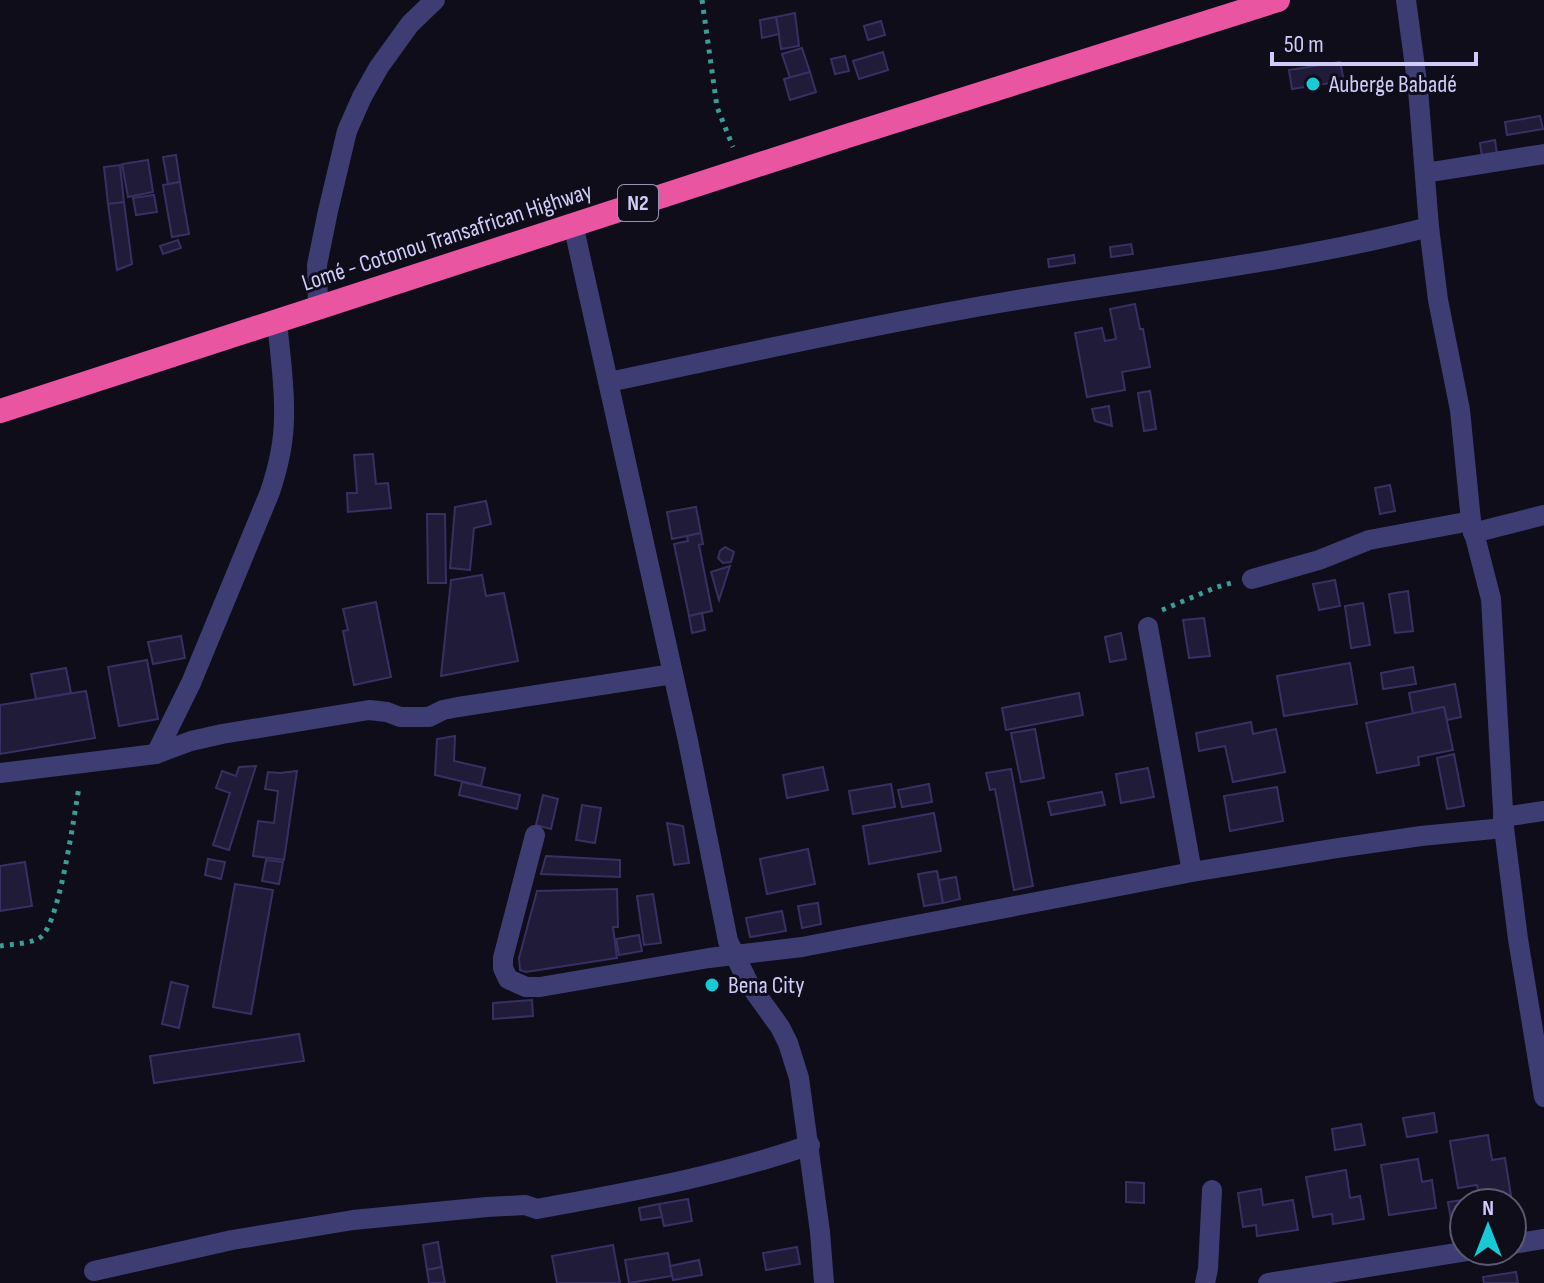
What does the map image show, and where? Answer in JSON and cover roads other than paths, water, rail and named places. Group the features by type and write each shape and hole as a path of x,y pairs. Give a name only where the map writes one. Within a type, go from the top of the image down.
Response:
{"highway":[{"name":"Lomé - Cotonou Transafrican Highway","path":"0,411 573,224 1278,0"}],"street":[{"path":"318,309 317,265 347,131 379,67 410,24 435,0"},
{"path":"1406,0 1418,89 1438,300 1460,410 1472,527 1491,599 1503,823 1544,1097"},
{"path":"1425,173 1544,154"},
{"path":"573,224 673,674 728,941 749,984 772,1014 788,1043 799,1078 810,1145 824,1283"},
{"path":"609,382 983,305 1270,261 1350,247 1429,227"},
{"path":"156,754 197,670 276,473 284,415 277,322"},
{"path":"1252,579 1319,560 1383,536 1472,527 1544,515"},
{"path":"1148,627 1192,872"},
{"path":"0,773 156,754 222,734 369,710 400,717 429,717 458,707 673,674"},
{"path":"535,835 503,958 508,979 526,987 733,954 802,947 1192,872 1503,823 1544,811"},
{"path":"94,1271 232,1240 353,1220 487,1207 525,1205 537,1209 692,1179 746,1166 810,1145"},
{"path":"1205,1283 1212,1190"},
{"path":"1268,1283 1448,1254"}],"place":[{"name":"Auberge Babadé","path":"1313,84"},
{"name":"Bena City","path":"712,985"}]}
